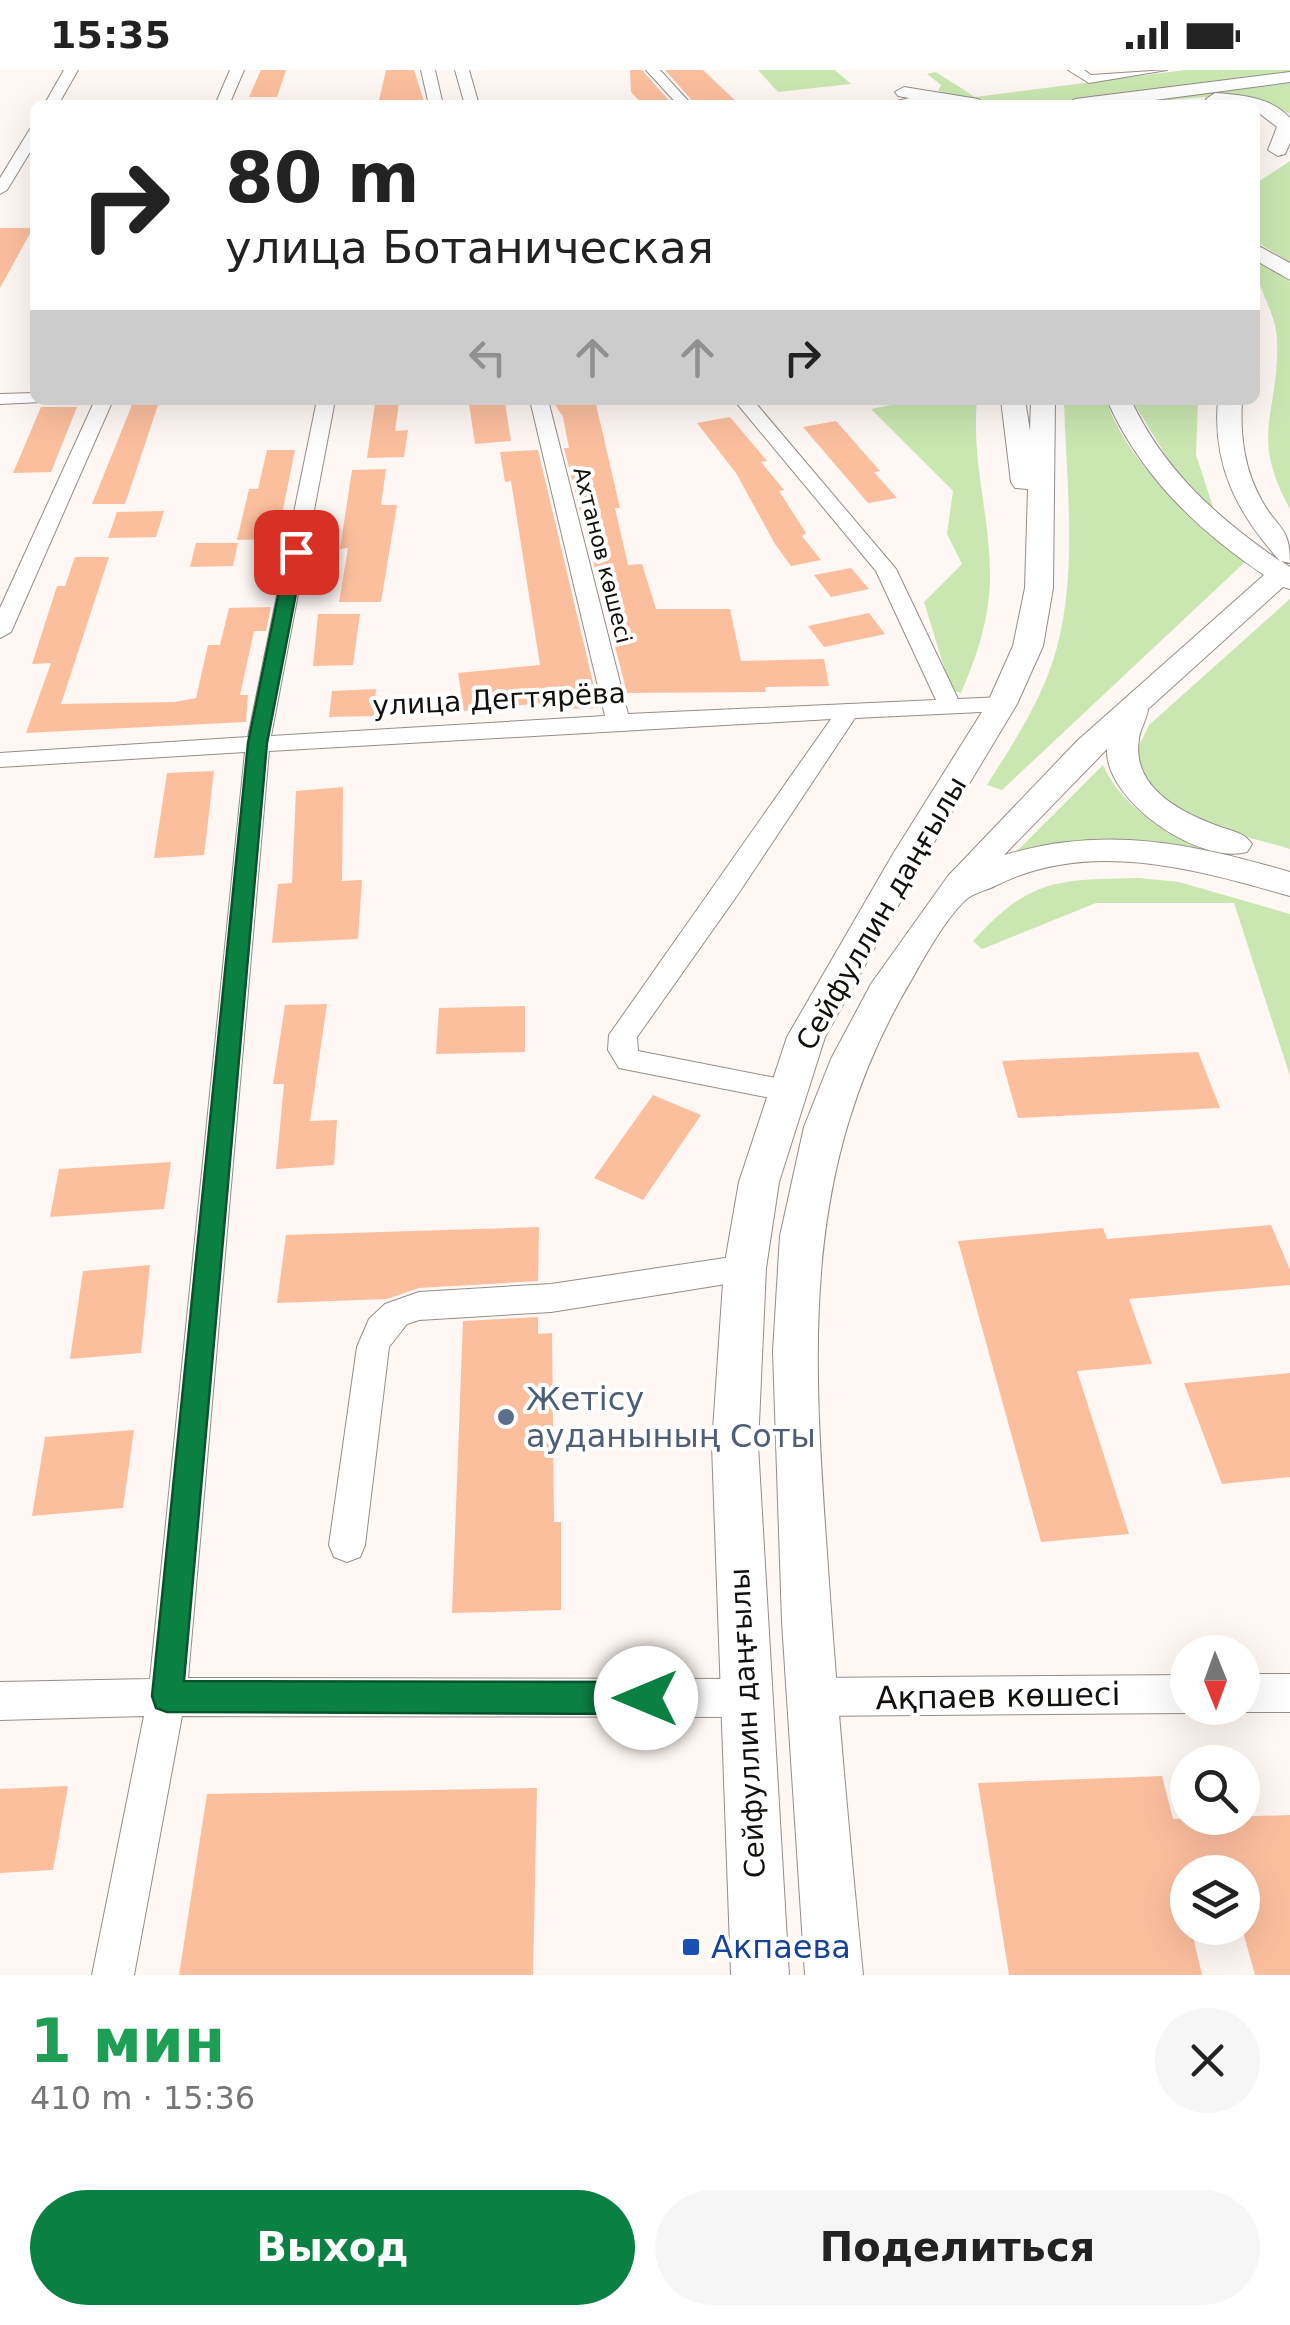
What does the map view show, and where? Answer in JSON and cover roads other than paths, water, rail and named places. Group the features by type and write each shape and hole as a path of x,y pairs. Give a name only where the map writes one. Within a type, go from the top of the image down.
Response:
{"main road":[{"path":"1113,100 1290,77"},
{"path":"911,97 936,100"},
{"path":"1260,107 1286,122 1284,146 1260,160"},
{"path":"1260,253 1290,274"},
{"path":"1014,405 1039,570"},
{"name":"Сейфуллин даңғылы","path":"760,1975 735,1445 745,1268 759,1182 806,1037 830,990 1002,704 1031,636 1038,604 1043,405"},
{"path":"1122,405 1148,452 1183,493 1244,550 1284,572"},
{"path":"1230,405 1228,443 1238,484 1284,572"},
{"name":"Сейфуллин даңғылы","path":"834,1975 809,1698 794,1370 806,1198 838,1090 870,1019 898,970 952,895 1075,763 1284,572"},
{"path":"1136,707 1124,727 1120,754 1129,781 1146,800 1185,827 1290,860"},
{"path":"952,895 986,874 1021,862 1098,848 1191,855 1290,884"}],"street":[{"path":"54,100 71,70"},
{"path":"224,100 237,70"},
{"path":"428,70 435,100"},
{"path":"462,70 471,100"},
{"path":"653,70 680,100"},
{"path":"1075,70 1089,79 1160,70"},
{"path":"0,190 30,141"},
{"path":"0,163 30,162"},
{"path":"0,399 30,398"},
{"path":"0,632 102,405"},
{"path":"113,1975 167,1696 258,743 325,405"},
{"name":"Ахтанов көшесі","path":"540,405 618,722"},
{"path":"747,405 886,569 950,706"},
{"name":"улица Дегтярёва","path":"0,760 618,722 1002,704"},
{"path":"786,1090 629,1060 622,1050 623,1035 728,891 848,711"},
{"path":"346,1545 360,1417 373,1347 380,1329 396,1314 418,1306 551,1298 745,1268"},
{"path":"1260,1693 1290,1693"},
{"name":"Ақпаев көшесі","path":"809,1698 1170,1694"},
{"path":"0,1701 167,1696 744,1698"}],"place":[{"name":"Жетісу ауданының Соты","path":"506,1417"},
{"name":"Акпаева","path":"691,1947"}]}
